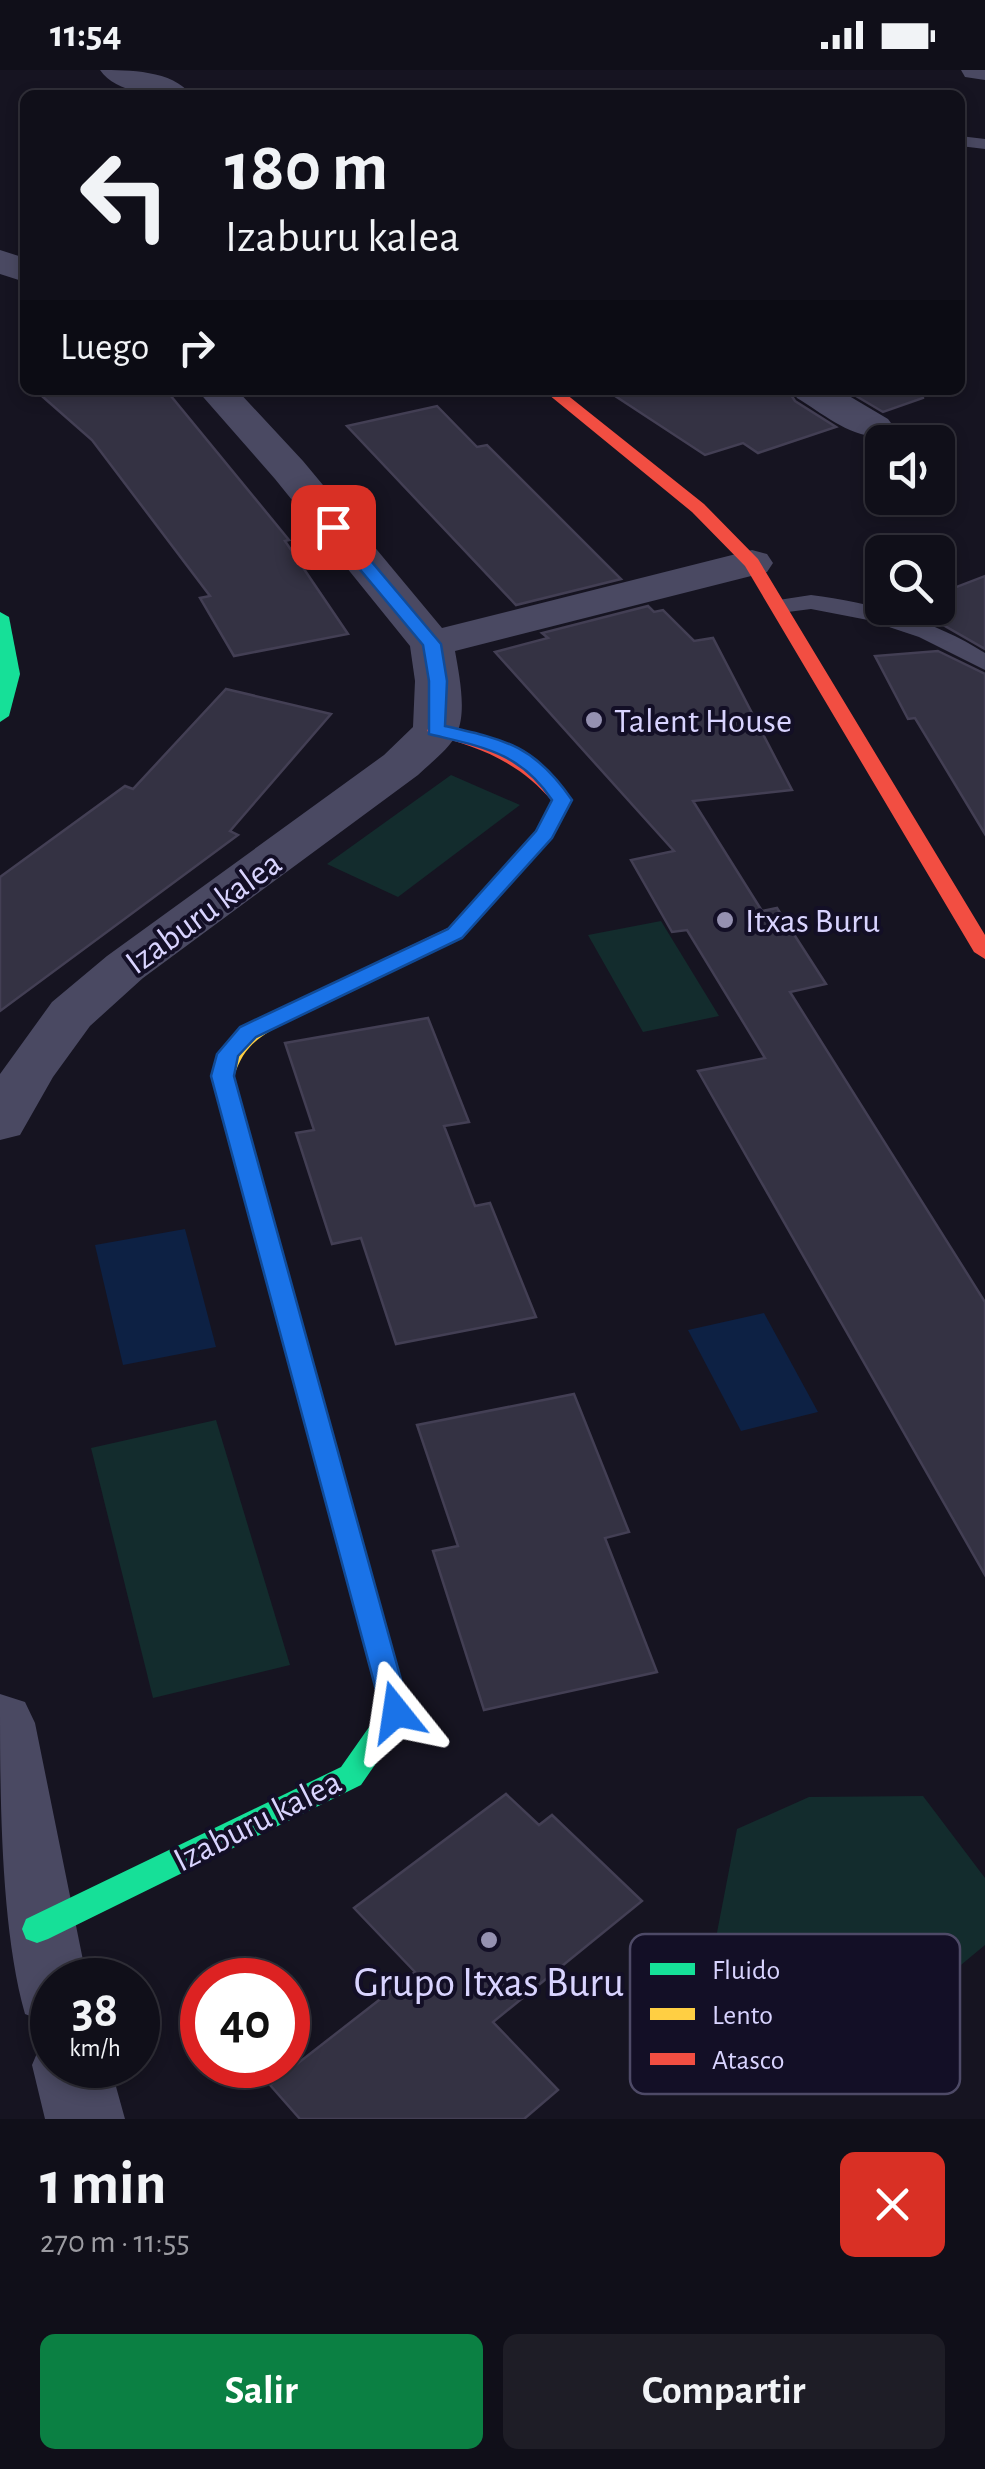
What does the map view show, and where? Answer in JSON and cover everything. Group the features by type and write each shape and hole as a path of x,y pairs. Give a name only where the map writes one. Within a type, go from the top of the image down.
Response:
{"street":[{"path":"114,70 163,90"},
{"path":"976,70 985,72"},
{"path":"221,395 289,470 432,644 438,681 436,730"},
{"path":"557,395 698,508 752,563 985,952"},
{"path":"819,395 869,425"},
{"path":"432,644 752,563"},
{"path":"0,617 11,674 0,716"},
{"name":"Izaburu kalea","path":"0,1122 71,1014 125,967 402,765 436,730 500,745 544,773 562,800 545,834 455,933 248,1032 228,1054 223,1076 396,1712 350,1776 48,1958"},
{"name":"Izaburu kalea","path":"0,1723 45,1958"},
{"path":"77,2088 85,2119"}],"lane":[{"path":"780,606 811,602 908,625 966,649 985,663"}],"green space":[{"path":"451,775 520,805 398,897 327,864"},
{"path":"661,921 719,1016 643,1032 588,935"},
{"path":"216,1420 290,1665 153,1698 91,1448"},
{"path":"923,1796 985,1878 985,1945 960,1966 960,1934 717,1934 737,1829 809,1797"}],"water":[{"path":"185,1229 216,1347 123,1365 95,1245"},
{"path":"764,1313 818,1412 741,1431 688,1330"}],"building":[{"path":"41,395 170,395 289,540 285,541 348,634 234,656 200,598 210,596 92,440"},
{"path":"614,395 791,395 836,427 758,453 743,443 705,455"},
{"path":"854,395 923,395 923,398 883,412"},
{"path":"437,406 477,447 487,445 621,579 516,605 347,426"},
{"path":"985,576 985,649 943,625 955,625 955,587"},
{"path":"648,606 654,612 663,610 694,641 713,638 792,790 693,801 762,911 777,908 826,984 790,992 985,1302 985,1575 698,1071 765,1058 687,930 672,932 631,860 674,851 495,652 548,638 542,633"},
{"path":"938,651 985,674 985,834 915,718 908,719 875,656"},
{"path":"226,689 331,714 230,831 238,835 0,1011 0,877 125,786 133,789"},
{"path":"428,1018 469,1122 444,1126 475,1206 490,1203 536,1317 396,1344 361,1238 332,1244 296,1133 314,1130 285,1043"},
{"path":"574,1394 629,1532 605,1538 657,1672 484,1710 433,1551 458,1546 417,1425"},
{"name":"Grupo Itxas Buru","path":"506,1794 539,1825 552,1815 642,1901 493,2022 558,2090 524,2119 300,2119 273,2088 310,2088 310,2054 415,1972 354,1908"}],"traffic: fast":[{"path":"0,617 11,674 0,716"},
{"path":"37,1929 351,1776 396,1712 327,1458"}],"traffic: slow":[{"path":"284,1015 237,1044 223,1077 327,1458"}],"traffic: jam":[{"path":"557,395 698,508 752,563 985,952"},
{"path":"284,1015 455,933 545,834 562,800 549,785 506,753 436,730"}],"place":[{"name":"Talent House","path":"594,720"},
{"name":"Itxas Buru","path":"725,920"},
{"name":"Grupo Itxas Buru","path":"489,1940"}],"route":[{"path":"333,527 432,644 438,681 436,730 500,745 544,773 562,800 545,834 455,933 248,1032 228,1054 223,1076 396,1712"}]}
